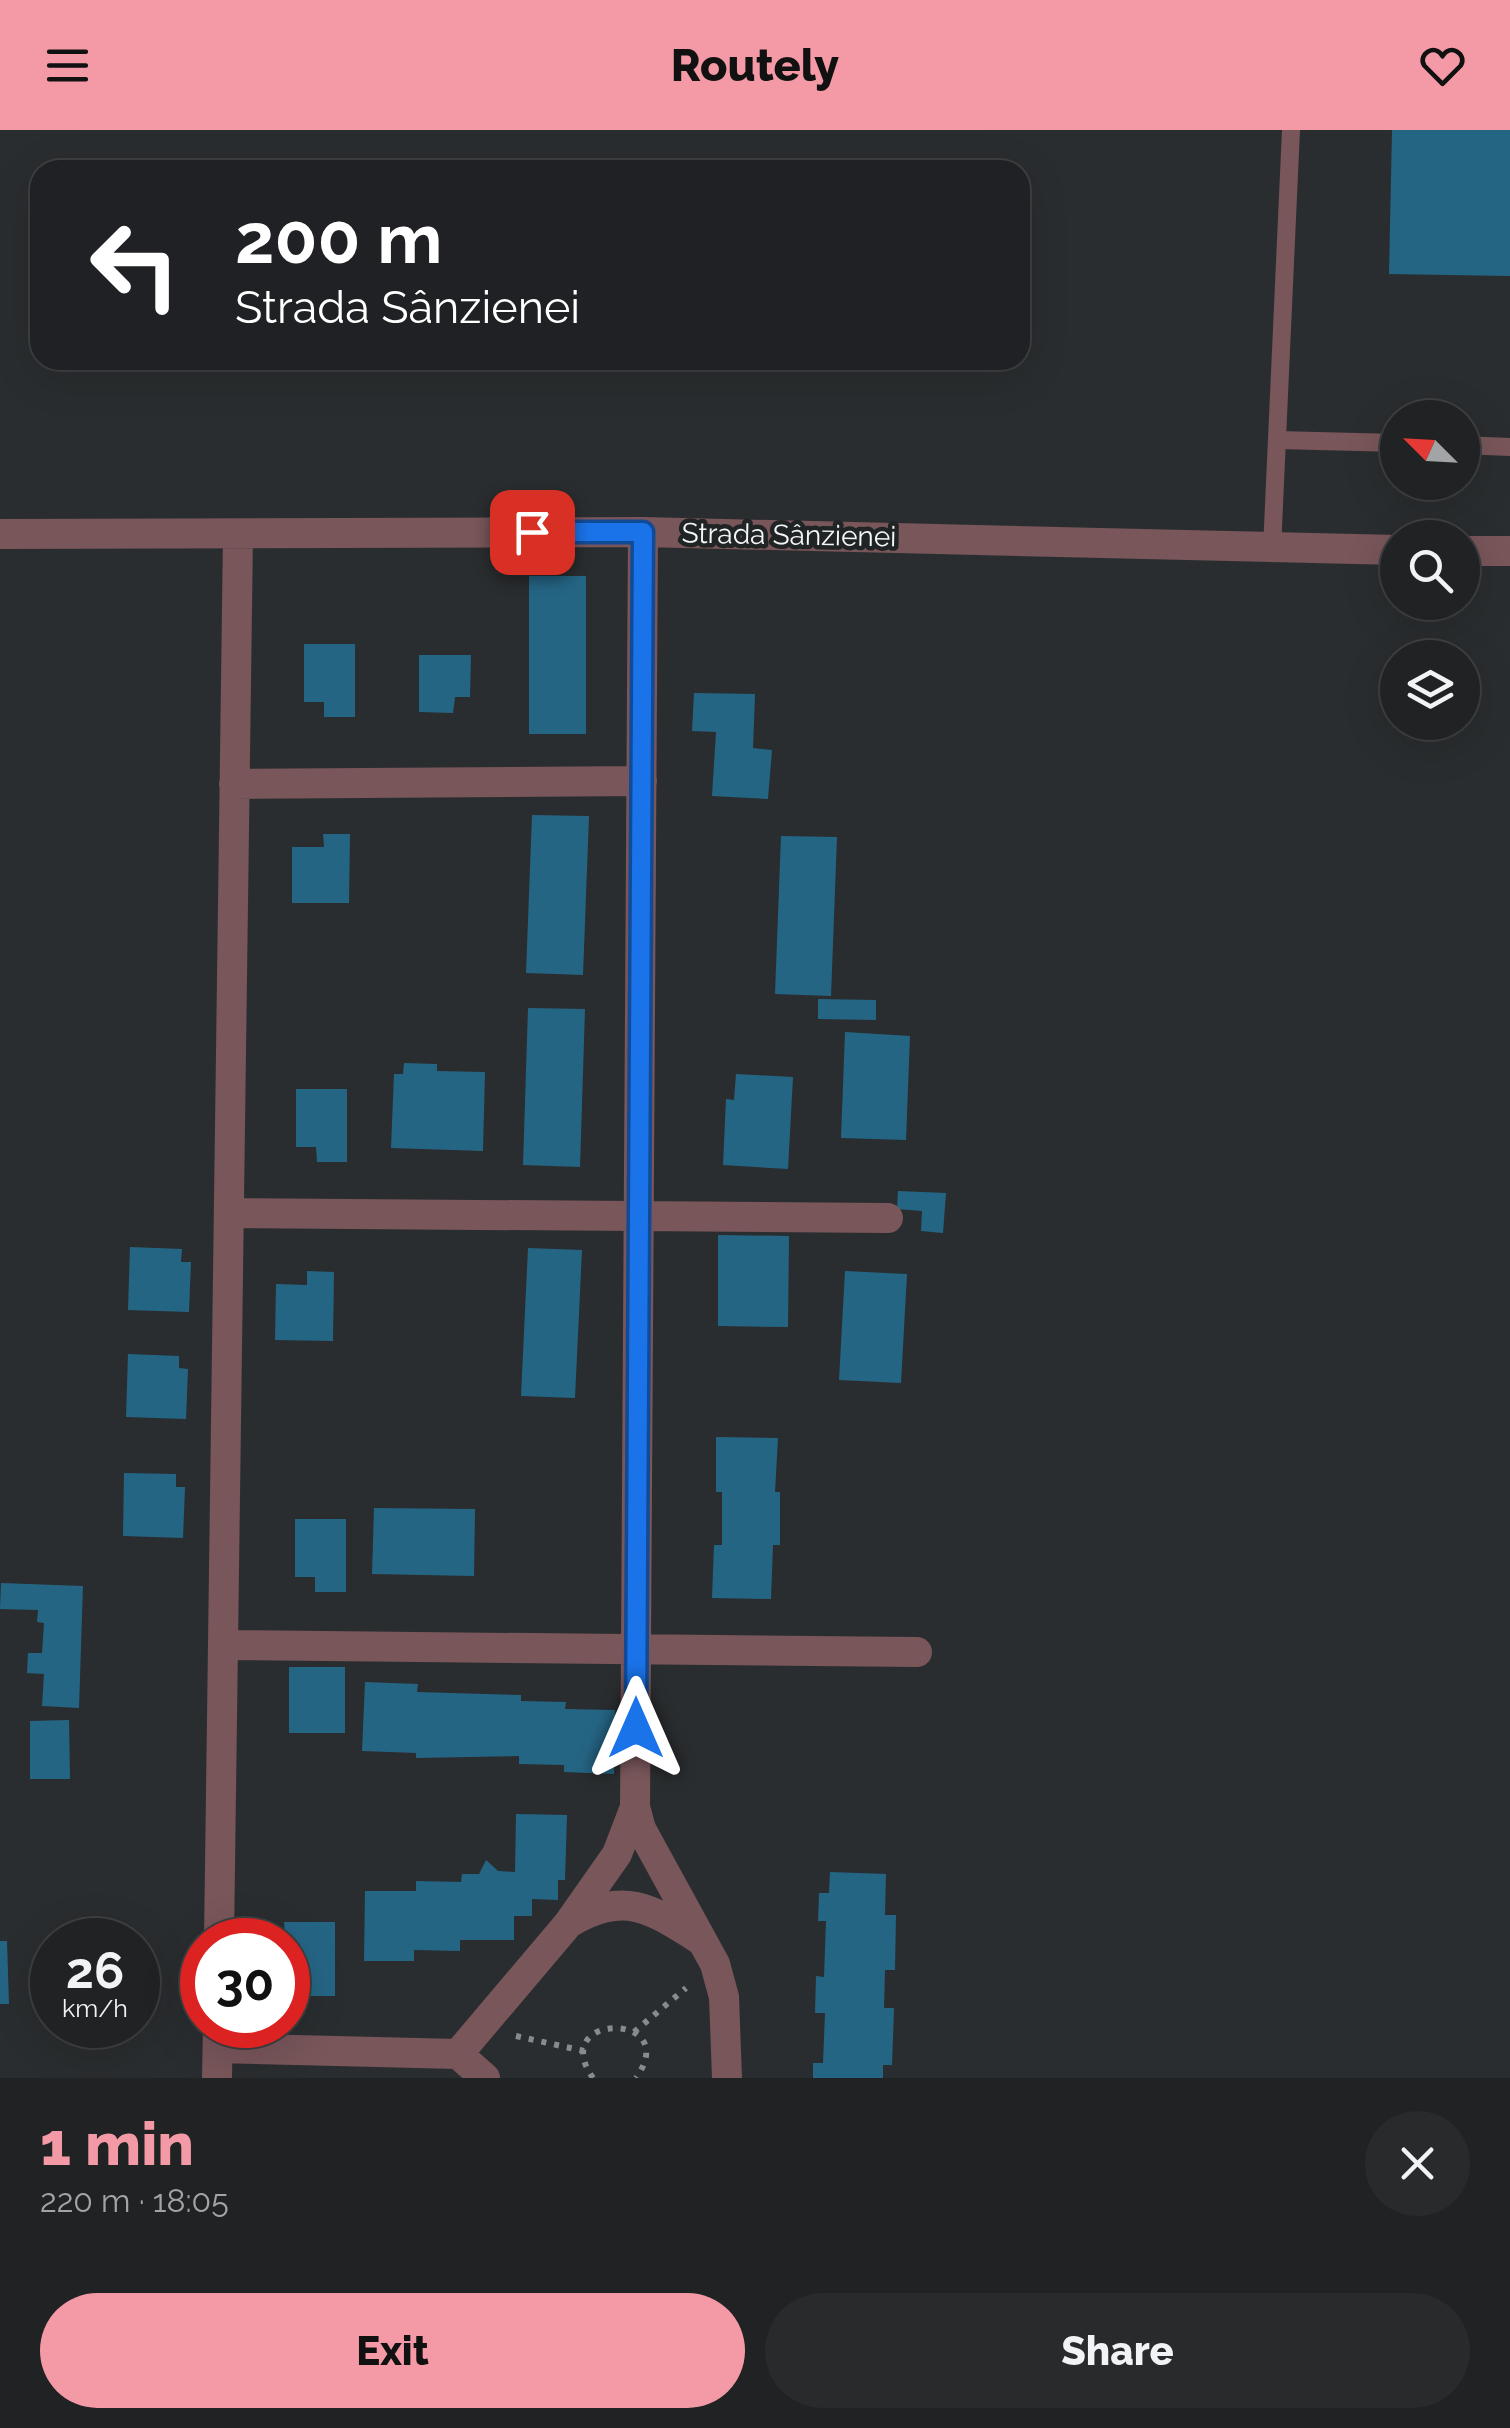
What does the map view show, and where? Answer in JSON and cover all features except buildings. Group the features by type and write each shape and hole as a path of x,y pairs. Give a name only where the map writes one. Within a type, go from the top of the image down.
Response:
{"street":[{"name":"Strada Sânzienei","path":"0,534 643,532 1380,550"},
{"path":"643,532 636,1807 642,1828 708,1952 724,1997 727,2078"},
{"path":"219,1918 238,534"},
{"path":"1480,551 1510,552"},
{"path":"234,784 642,781"},
{"path":"229,1213 888,1218"},
{"path":"223,1644 917,1652"},
{"path":"458,2054 568,1924 617,1854 636,1807"},
{"path":"568,1924 596,1908 618,1904 641,1906 708,1952"},
{"path":"218,2050 458,2054 485,2078"}],"lane":[{"path":"1272,549 1291,130"},
{"path":"1277,440 1380,443"},
{"path":"1480,445 1510,446"}],"path":[{"path":"634,2032 708,1952"},
{"path":"593,2078 584,2062 584,2052 594,2033 614,2026 634,2032 640,2039 646,2059 636,2078"},
{"path":"480,2028 584,2052"}],"route":[{"path":"532,532 643,532 636,1728"}]}
